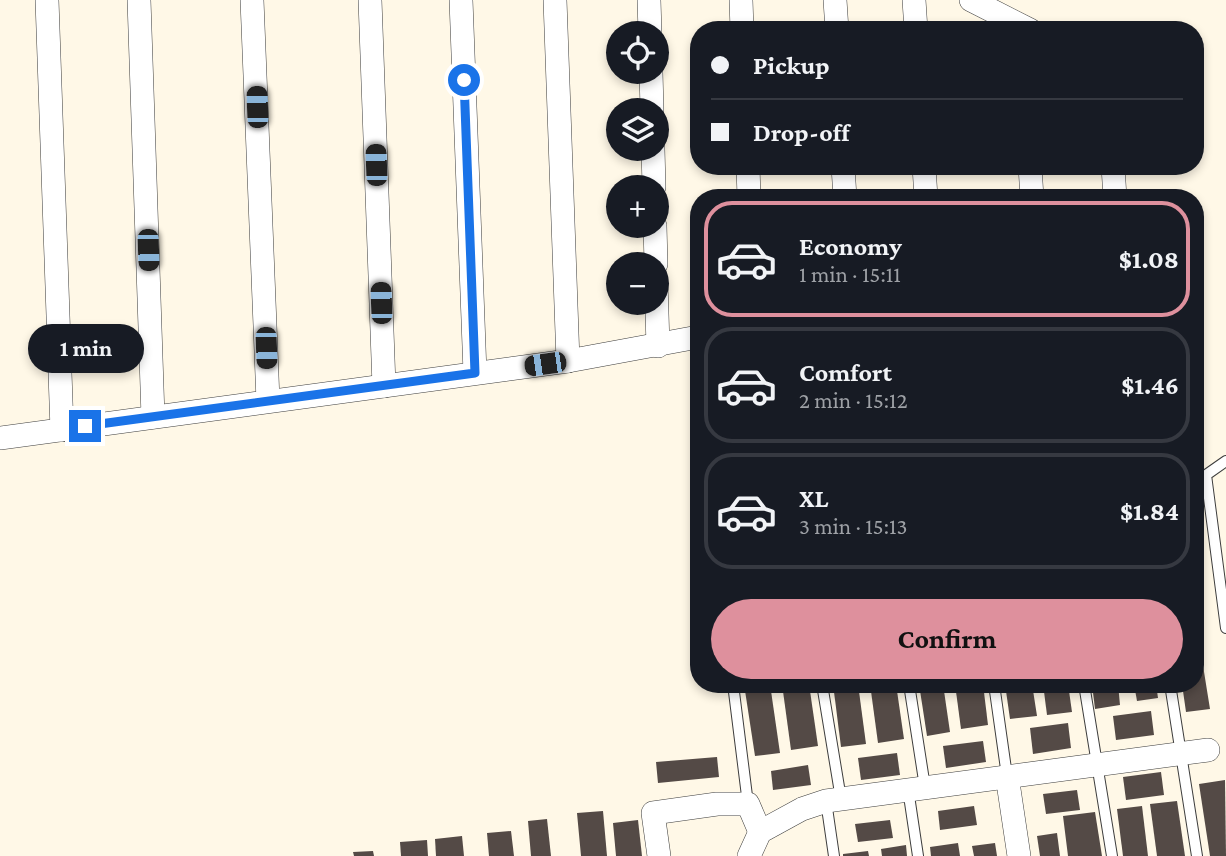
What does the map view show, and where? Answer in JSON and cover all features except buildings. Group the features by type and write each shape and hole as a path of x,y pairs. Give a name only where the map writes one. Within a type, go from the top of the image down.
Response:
{"street":[{"path":"47,0 62,430"},
{"path":"139,0 153,417"},
{"path":"252,0 268,401"},
{"path":"370,0 384,386"},
{"path":"461,0 475,373"},
{"path":"555,0 568,361"},
{"path":"649,0 650,21"},
{"path":"741,0 742,21"},
{"path":"835,0 836,21"},
{"path":"914,0 915,21"},
{"path":"971,0 1011,21"},
{"path":"657,315 658,346"},
{"path":"0,438 568,361 690,339"},
{"path":"749,856 760,832 802,809 834,800 1208,750"},
{"path":"1007,776 1018,856"},
{"path":"659,856 653,813 717,804 748,804 760,832"}],"lane":[{"path":"1226,461 1206,475 1226,628"},
{"path":"734,693 748,804"},
{"path":"823,693 834,800 834,856"},
{"path":"910,693 918,856"},
{"path":"996,693 1007,776"},
{"path":"1085,693 1112,856"},
{"path":"1171,693 1197,856"}],"route":[{"path":"85,426 475,373 464,80"}]}
